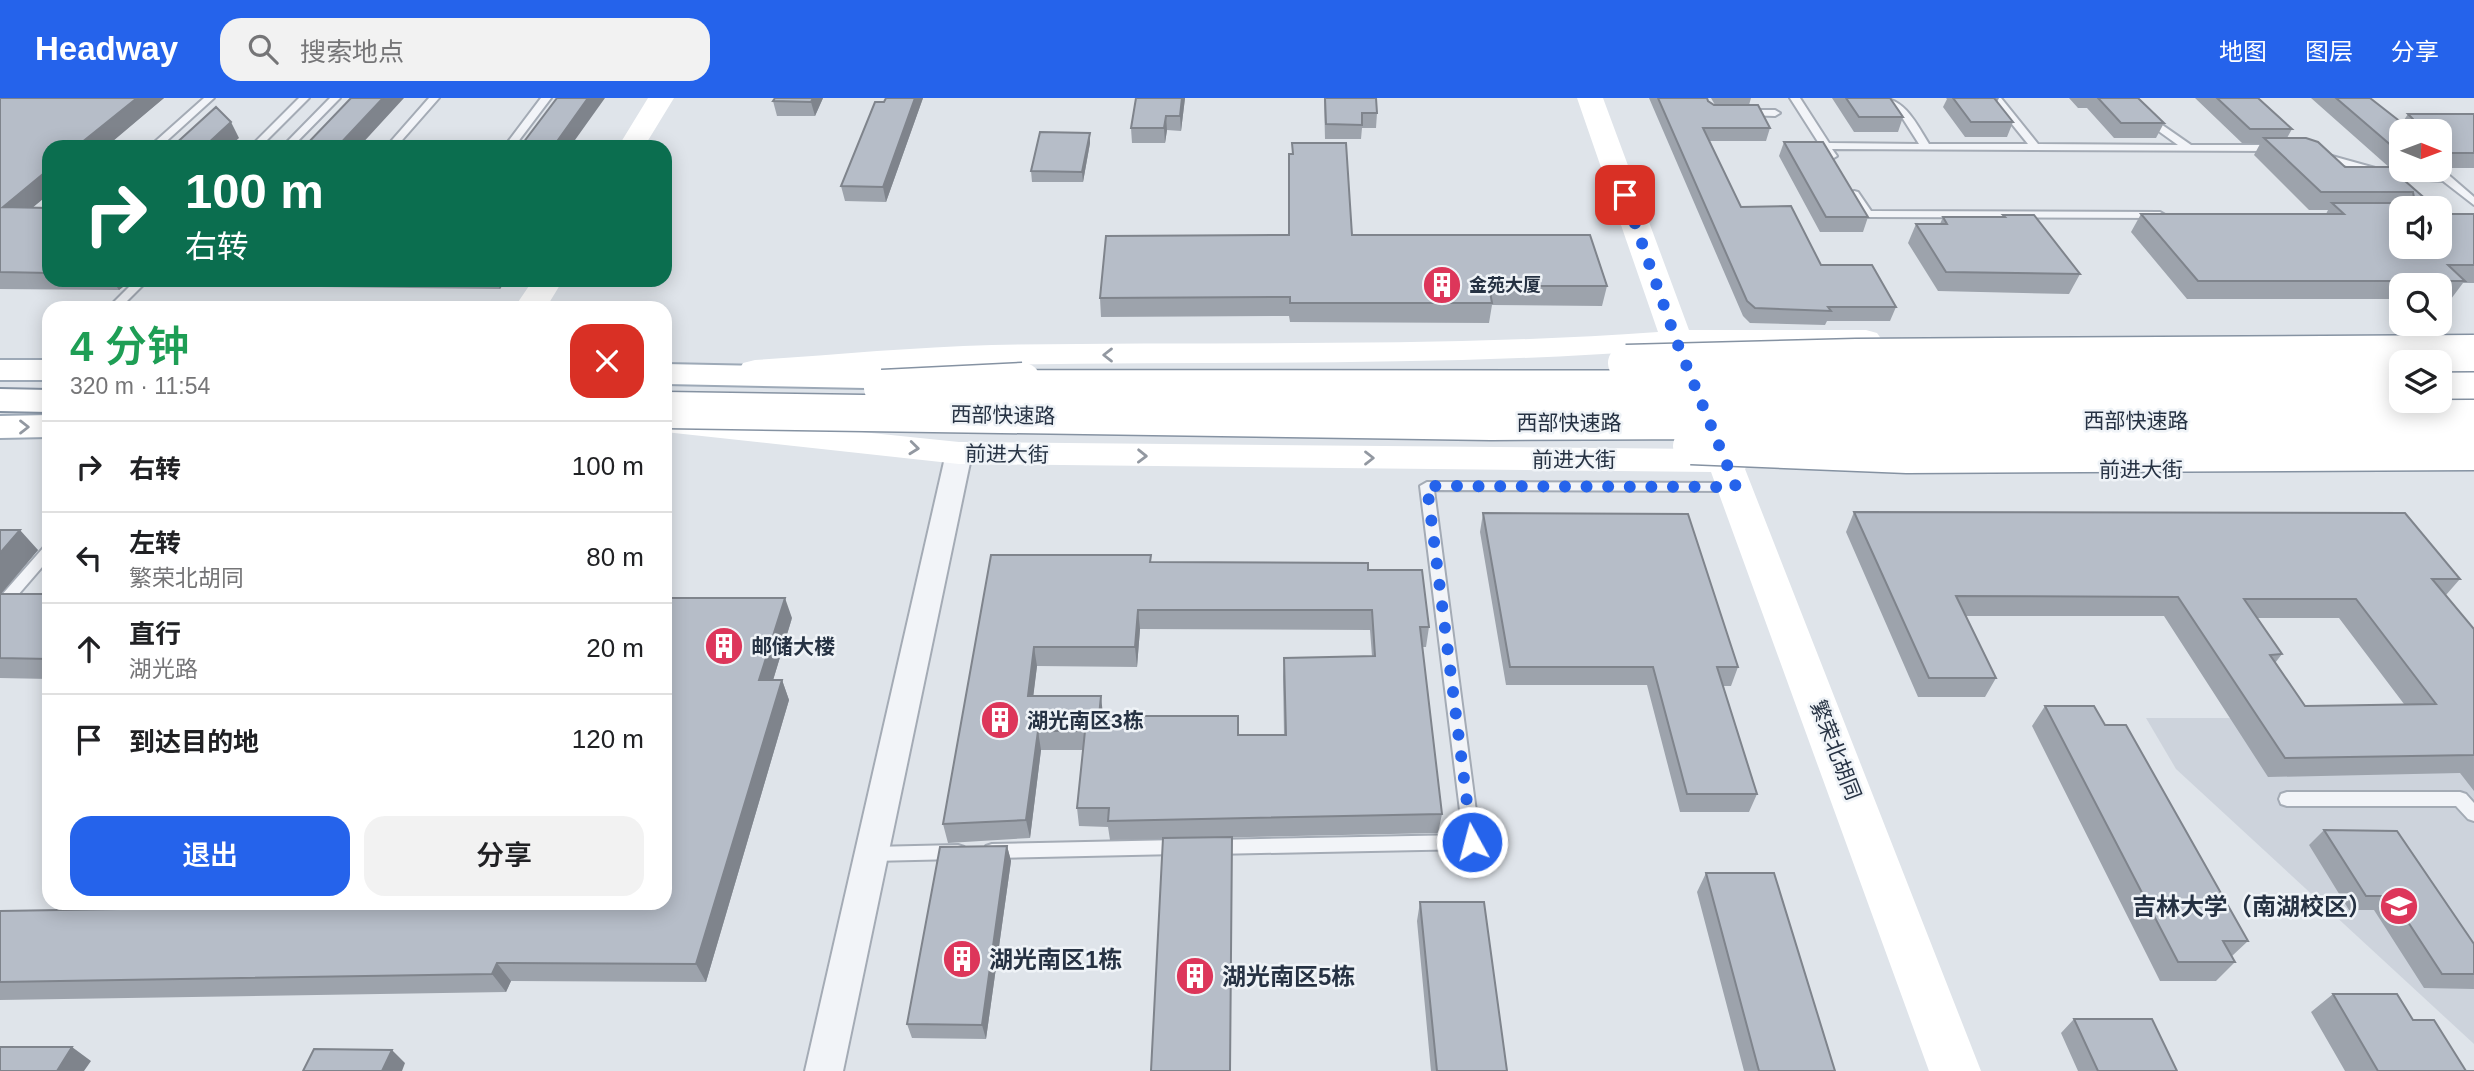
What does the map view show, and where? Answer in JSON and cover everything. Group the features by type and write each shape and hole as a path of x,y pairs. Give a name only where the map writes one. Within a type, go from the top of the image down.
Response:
{"main road":[{"path":"635,140 661,98"},
{"name":"繁荣北胡同","path":"1590,98 1676,340 1725,459 1955,1071"},
{"path":"680,374 990,355 1272,355 1550,349 1676,340 2474,338"},
{"path":"882,388 1149,375 1856,357 2474,353"},
{"path":"0,370 42,370"},
{"path":"680,374 1055,381 1692,380 2389,374"},
{"path":"2452,374 2474,374"},
{"path":"0,388 42,388"},
{"name":"西部快速路","path":"672,388 2389,389"},
{"path":"2452,389 2474,389"},
{"path":"0,400 42,401"},
{"name":"西部快速路","path":"672,420 1491,422 2474,418"},
{"name":"前进大街","path":"672,420 987,423 1900,470 2474,469"},
{"name":"前进大街","path":"672,420 959,453 1725,459 2474,429"},
{"path":"1491,422 1655,445 1907,455 2474,452"},
{"path":"0,427 42,426"}],"street":[{"path":"824,1071 959,453"}],"lane":[{"path":"162,140 209,98"},
{"path":"262,140 304,98"},
{"path":"293,140 335,98"},
{"path":"397,140 434,98"},
{"path":"514,140 546,98"},
{"path":"1795,98 1837,166"},
{"path":"1885,98 1901,109 1926,146"},
{"path":"1996,98 2035,146"},
{"path":"2126,98 2142,115 2188,147"},
{"path":"1737,113 1775,113"},
{"path":"1826,146 2284,149"},
{"path":"2311,153 2389,174"},
{"path":"2451,182 2474,202"},
{"path":"1849,186 1868,214 2168,215"},
{"path":"121,301 135,287"},
{"path":"873,854 1472,842 1427,486 1725,459"},
{"path":"0,606 42,558"},
{"path":"2287,799 2460,799 2474,814"}],"shaded area":[{"name":"吉林大学（南湖校区）","path":"2146,718 2474,718 2474,1044 2176,769"}],"building":[{"path":"0,98 137,98 85,140 42,140 42,175 3,207 42,208 42,273 0,272"},
{"path":"351,98 383,98 344,140 311,140"},
{"path":"557,98 588,98 558,140 525,140"},
{"path":"775,98 813,98 811,102 773,101"},
{"path":"886,98 915,98 883,187 841,186 875,102 884,102"},
{"path":"1136,98 1182,98 1180,116 1166,116 1164,128 1131,128"},
{"path":"1325,98 1376,98 1377,113 1362,113 1362,125 1326,124"},
{"path":"1658,98 1707,98 1714,105 1758,105 1770,128 1703,128 1741,207 1791,206 1821,265 1872,265 1896,307 1828,307 1831,311 1755,308 1747,301"},
{"path":"1846,98 1890,98 1903,117 1859,117"},
{"path":"1953,98 1994,98 2013,122 1971,122"},
{"path":"2098,98 2138,98 2164,123 2121,123"},
{"path":"2217,98 2258,98 2292,129 2250,129"},
{"path":"2336,98 2370,98 2397,119 2389,119 2389,144"},
{"path":"216,107 231,122 212,140 180,140"},
{"path":"2408,114 2474,114 2474,153 2452,153 2452,119 2413,119"},
{"path":"1040,132 1090,133 1082,172 1031,171"},
{"path":"2264,138 2306,138 2318,142 2345,167 2389,167 2389,182 2406,182 2422,196 2414,196 2413,192 2321,192"},
{"path":"1784,142 1823,142 1868,217 1826,217"},
{"path":"1292,143 1346,143 1352,235 1590,235 1607,286 1489,286 1492,303 1290,303 1290,297 1100,298 1106,236 1289,235 1289,154 1293,154"},
{"path":"2332,203 2389,203 2389,259 2452,259 2452,214 2474,214 2474,265 2448,265 2465,281 2452,281 2452,273 2389,273 2389,281 2198,281 2141,214 2344,214"},
{"path":"2003,215 2034,215 2080,274 1946,272 1916,224 1947,224 1943,217 2005,217"},
{"path":"1854,512 2405,513 2460,579 2432,579 2474,629 2474,755 2285,758 2178,597 1956,596 1996,678 1929,678","holes":["2244,599 2356,599 2436,704 2305,706 2270,655 2282,654"]},
{"path":"1483,513 1688,514 1738,667 1717,667 1757,794 1687,794 1653,667 1510,667"},
{"path":"0,530 20,530 0,553"},
{"path":"991,555 1151,555 1150,562 1368,563 1368,570 1422,570 1429,627 1420,627 1442,814 1108,821 1109,808 1077,808 1085,731 1038,731 1026,820 943,824","holes":["1138,610 1372,610 1375,656 1284,658 1286,735 1238,735 1238,716 1099,716 1101,696 1028,696 1034,647 1135,647"]},
{"path":"0,594 42,594 42,659 0,658"},
{"path":"672,598 785,598 759,680 782,680 696,964 497,963 492,974 0,982 0,911 672,910"},
{"path":"2045,706 2094,706 2105,725 2126,725 2248,941 2223,941 2235,962 2178,962"},
{"path":"2324,830 2397,831 2474,944 2474,974 2442,974 2391,896 2366,896"},
{"name":"湖光南区5栋","path":"1232,837 1230,1071 1151,1071 1163,838"},
{"name":"湖光南区1栋","path":"1007,846 982,1025 907,1024 940,847"},
{"path":"1706,873 1774,873 1835,1071 1759,1071"},
{"path":"1420,902 1484,902 1507,1071 1437,1071"},
{"path":"2333,994 2397,994 2413,1020 2434,1020 2466,1071 2378,1071"},
{"path":"2074,1019 2152,1019 2177,1071 2098,1071"},
{"path":"0,1047 72,1047 57,1071 0,1071"},
{"path":"314,1049 392,1050 382,1071 303,1071"}],"place":[{"name":"金苑大厦","path":"1442,285"},
{"name":"邮储大楼","path":"724,646"},
{"name":"湖光南区3栋","path":"1000,720"},
{"name":"吉林大学（南湖校区）","path":"2399,906"},
{"name":"湖光南区1栋","path":"962,959"},
{"name":"湖光南区5栋","path":"1195,976"}],"route":[{"path":"1472,842 1427,486 1736,487 1676,340 1625,195"}]}
